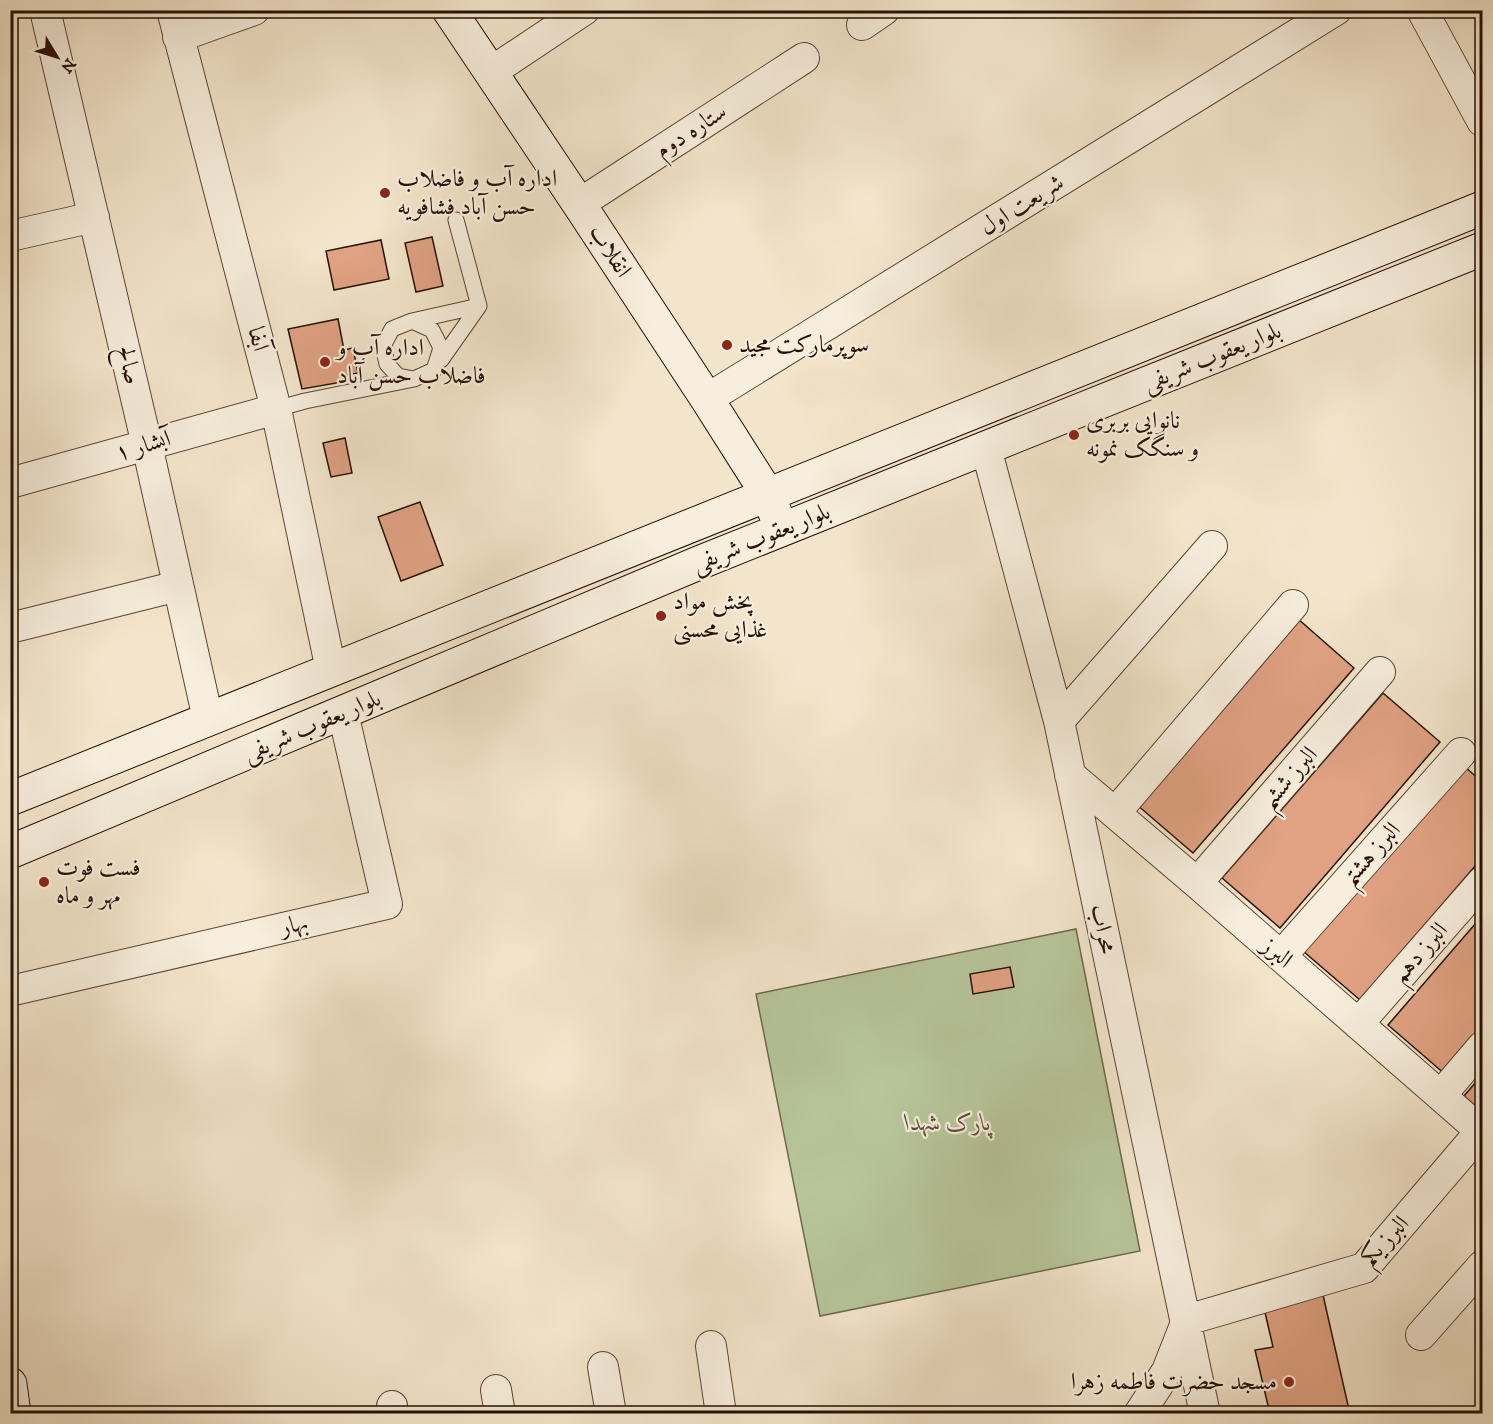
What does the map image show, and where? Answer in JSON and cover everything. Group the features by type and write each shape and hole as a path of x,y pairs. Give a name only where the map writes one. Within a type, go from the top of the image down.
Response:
{"main road":[{"name":"انقلاب","path":"449,10 707,399 768,495 782,530"},
{"name":"بلوار یعقوب شریفی","path":"10,799 1482,208"},
{"name":"بلوار یعقوب شریفی","path":"10,852 690,567 1482,249"},
{"path":"972,413 986,448"},
{"path":"10,1384 14,1413"}],"street":[{"name":"صالح","path":"45,10 147,445 208,720"},
{"path":"175,24 254,10"},
{"path":"491,72 584,10"},
{"name":"شریعت اول","path":"707,399 1336,10"},
{"path":"1422,10 1482,121"},
{"name":"آبفا","path":"175,24 276,409 331,670"},
{"name":"ستاره دوم","path":"579,204 804,58"},
{"path":"10,236 94,217"},
{"name":"آبشار ۱","path":"10,483 276,409"},
{"name":"محراب","path":"986,448 1059,721 1205,1413"},
{"path":"1059,721 1212,546"},
{"path":"10,628 178,586"},
{"path":"1115,813 1293,605"},
{"name":"البرز ششم","path":"1197,883 1380,672"},
{"name":"بهار","path":"10,991 387,904 343,713"},
{"name":"البرز هشتم","path":"1281,956 1461,753"},
{"name":"البرز","path":"1070,775 1482,1131"},
{"name":"البرز دهم","path":"1358,1024 1482,882"},
{"path":"1441,1095 1482,1047"},
{"name":"البرز یکم","path":"1187,1320 1364,1268 1482,1131"},
{"path":"1421,1335 1482,1266"},
{"path":"1139,1413 1167,1371 1187,1320"},
{"path":"711,1346 721,1413"},
{"path":"603,1367 611,1413"}],"lane":[{"path":"456,220 479,306"},
{"path":"276,409 305,401 414,380 434,370 479,306"},
{"path":"382,386 387,364 384,346 392,329 412,321 479,306"},
{"path":"412,321 432,330 441,348 434,370"},
{"path":"387,364 398,376 414,380"}],"green space":[{"name":"پارک شهدا","path":"1076,929 1140,1251 820,1316 756,994"}],"building":[{"path":"432,237 443,286 416,292 405,243"},
{"path":"381,240 389,279 334,290 326,251"},
{"name":"اداره آب و فاضلاب حسن آباد","path":"338,319 344,350 353,348 358,373 346,375 348,381 302,389 288,329"},
{"path":"345,438 352,473 331,477 323,443"},
{"path":"420,502 443,565 401,581 378,517"},
{"path":"1297,618 1354,668 1193,853 1136,804"},
{"path":"1383,693 1440,742 1280,928 1222,878"},
{"path":"1463,765 1482,782 1482,858 1360,1000 1303,951"},
{"path":"1482,916 1482,1032 1446,1075 1388,1025"},
{"path":"1010,967 1014,987 973,994 970,974"},
{"path":"1482,1075 1482,1112 1464,1096"},
{"path":"1323,1295 1350,1414 1270,1414 1255,1350 1273,1347 1264,1308"}],"place":[{"name":"اداره آب و فاضلاب حسن آباد فشافویه","path":"385,193"},
{"name":"سوپرمارکت مجید","path":"727,345"},
{"name":"اداره آب و فاضلاب حسن آباد","path":"325,362"},
{"name":"نانوایی بربری و سنگک نمونه","path":"1074,435"},
{"name":"پخش مواد غذایی محسنی","path":"661,616"},
{"name":"فست فوت مهر و ماه","path":"44,882"},
{"name":"مسجد حضرت فاطمه زهرا","path":"1289,1382"}]}
